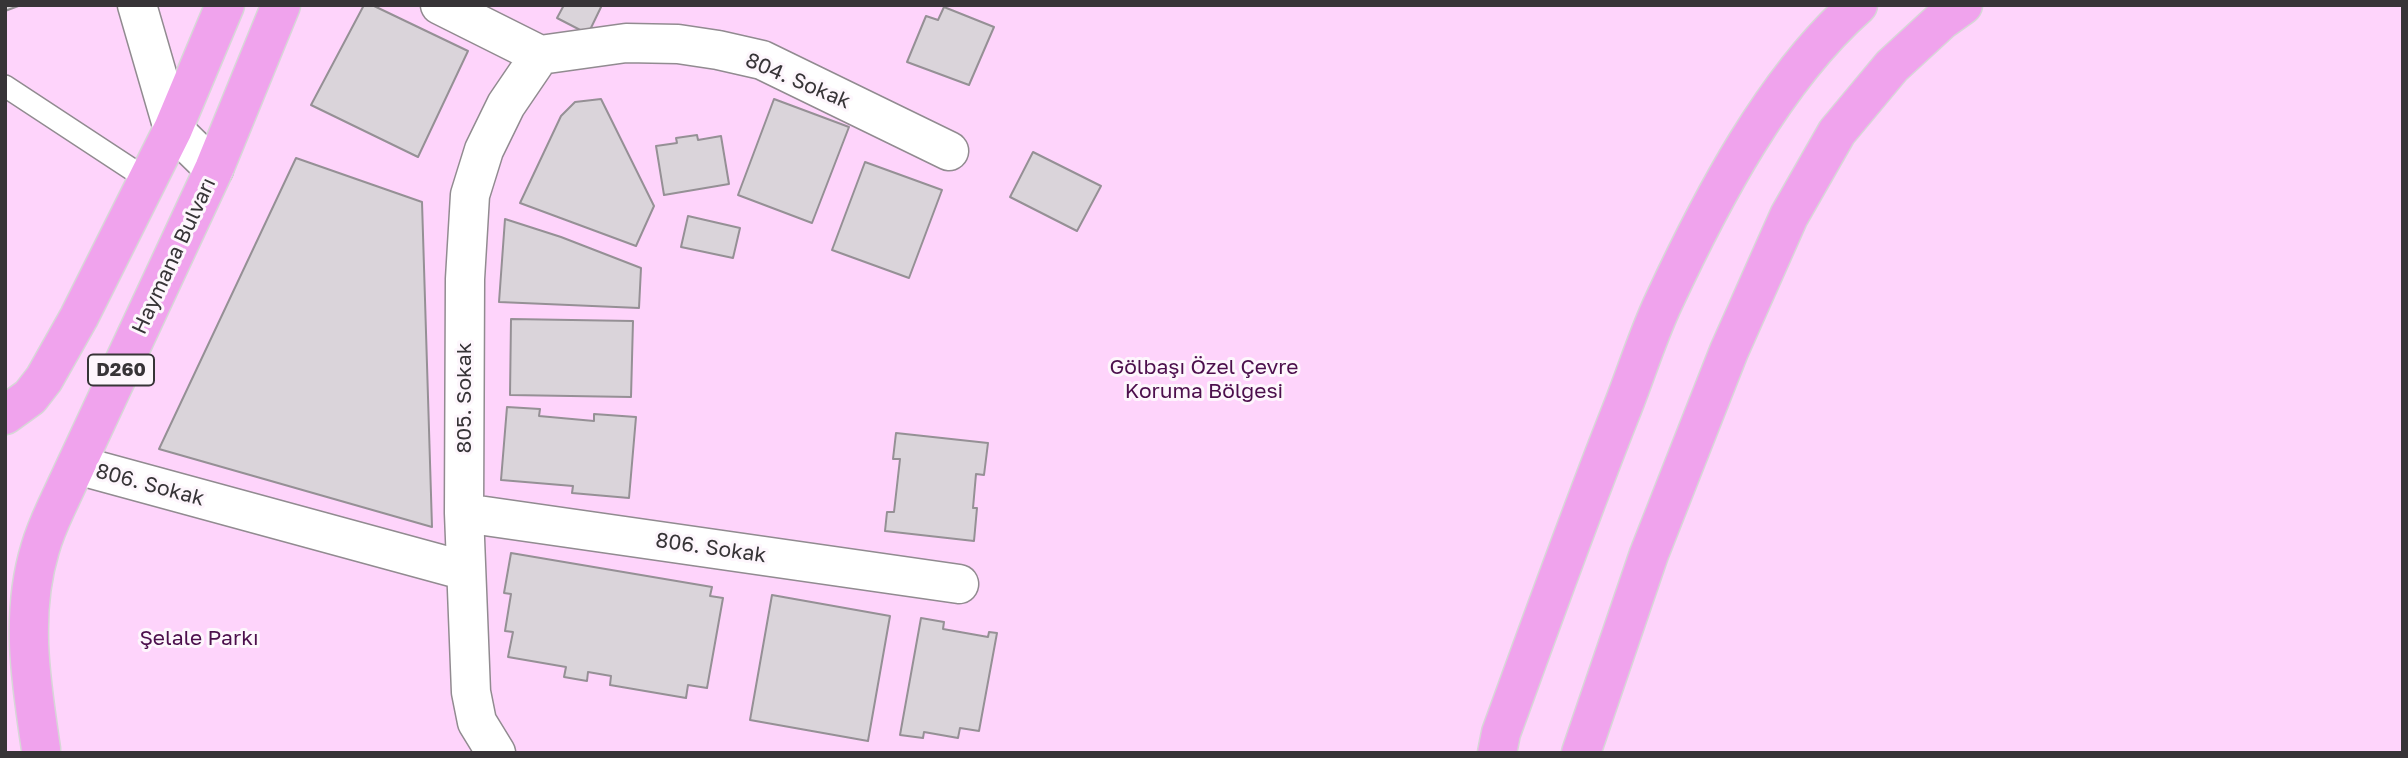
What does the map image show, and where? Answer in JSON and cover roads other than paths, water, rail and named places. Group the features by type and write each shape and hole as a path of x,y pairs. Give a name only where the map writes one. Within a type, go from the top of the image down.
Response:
{"highway":[{"name":"D260","path":"5,415 30,397 44,380 79,317 173,129 225,5"},
{"name":"Haymana Bulvarı","path":"42,751 27,629 31,587 40,548 56,508 214,169 281,5"},
{"path":"1497,753 1577,522 1663,302 1727,178 1787,83 1858,5"},
{"path":"1581,753 1649,554 1729,351 1788,216 1837,132 1892,66 1942,20 1963,5"},
{"path":"5,690 42,751"}],"street":[{"path":"137,5 173,129 214,169"},
{"path":"440,5 540,55"},
{"name":"804. Sokak","path":"540,55 626,43 678,44 762,60 949,150"},
{"name":"805. Sokak","path":"496,753 477,722 471,692 464,513 464,279 470,195 484,150 506,105 540,55"},
{"name":"806. Sokak","path":"77,465 466,571"},
{"name":"806. Sokak","path":"464,513 958,584"}],"lane":[{"path":"5,86 148,180"}],"park label":[{"name":"Gölbaşı Özel Çevre Koruma Bölgesi","path":"1204,379"},
{"name":"Şelale Parkı","path":"199,638"}]}
